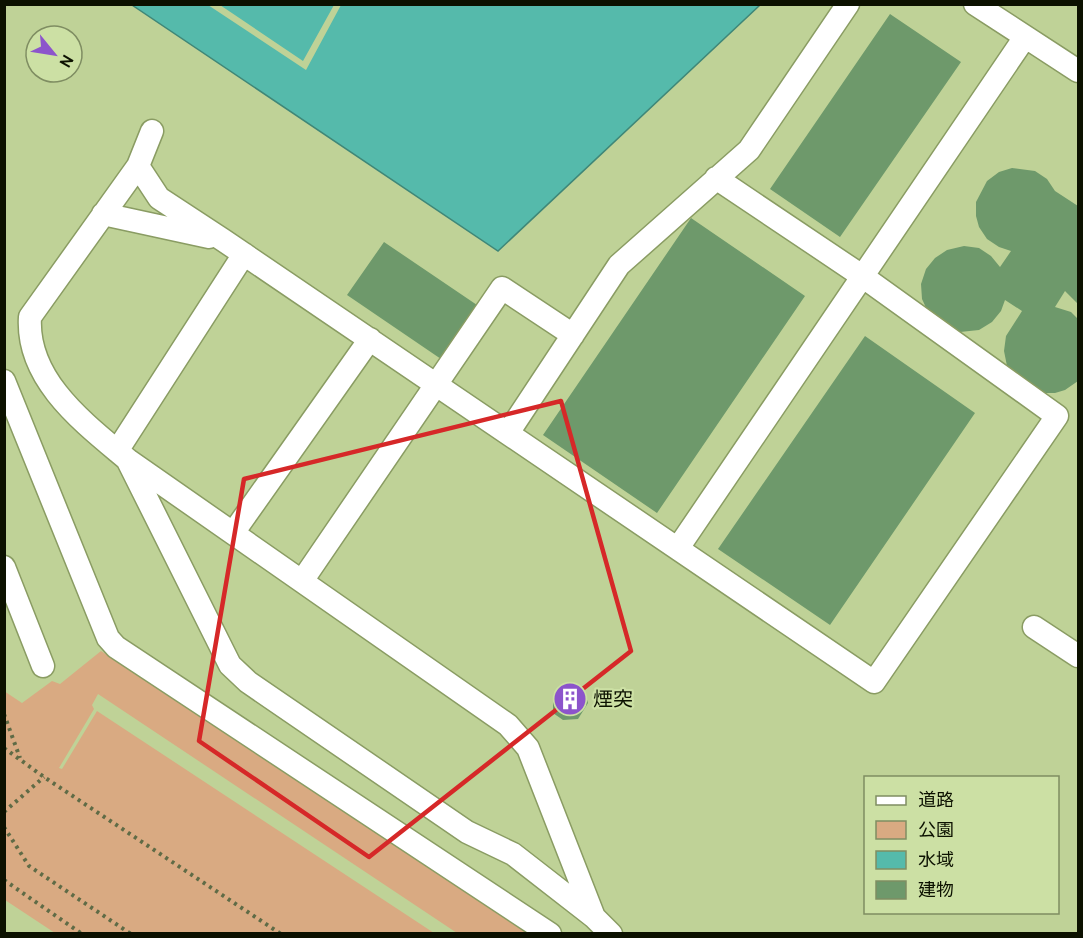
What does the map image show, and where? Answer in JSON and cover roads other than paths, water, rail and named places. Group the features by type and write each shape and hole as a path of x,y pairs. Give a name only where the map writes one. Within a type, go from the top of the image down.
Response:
{"lane":[{"path":"507,433 619,265 749,150 848,4"},
{"path":"975,4 1078,71"},
{"path":"678,548 1025,37"},
{"path":"152,131 138,166 30,317 29,334 45,377 74,414 122,456 508,725 528,748 594,917"},
{"path":"138,166 159,198 874,682 1057,416 862,276 716,178"},
{"path":"103,214 223,240"},
{"path":"122,456 244,254"},
{"path":"302,581 502,288 573,334"},
{"path":"233,533 370,339"},
{"path":"4,381 108,638 116,647 550,933"},
{"path":"122,456 230,665 248,682 467,832 513,854 611,933"},
{"path":"4,567 43,666"},
{"path":"1034,627 1078,656"}],"water":[{"path":"132,5 760,5 498,251"}],"place":[{"name":"煙突","path":"570,699"}]}
